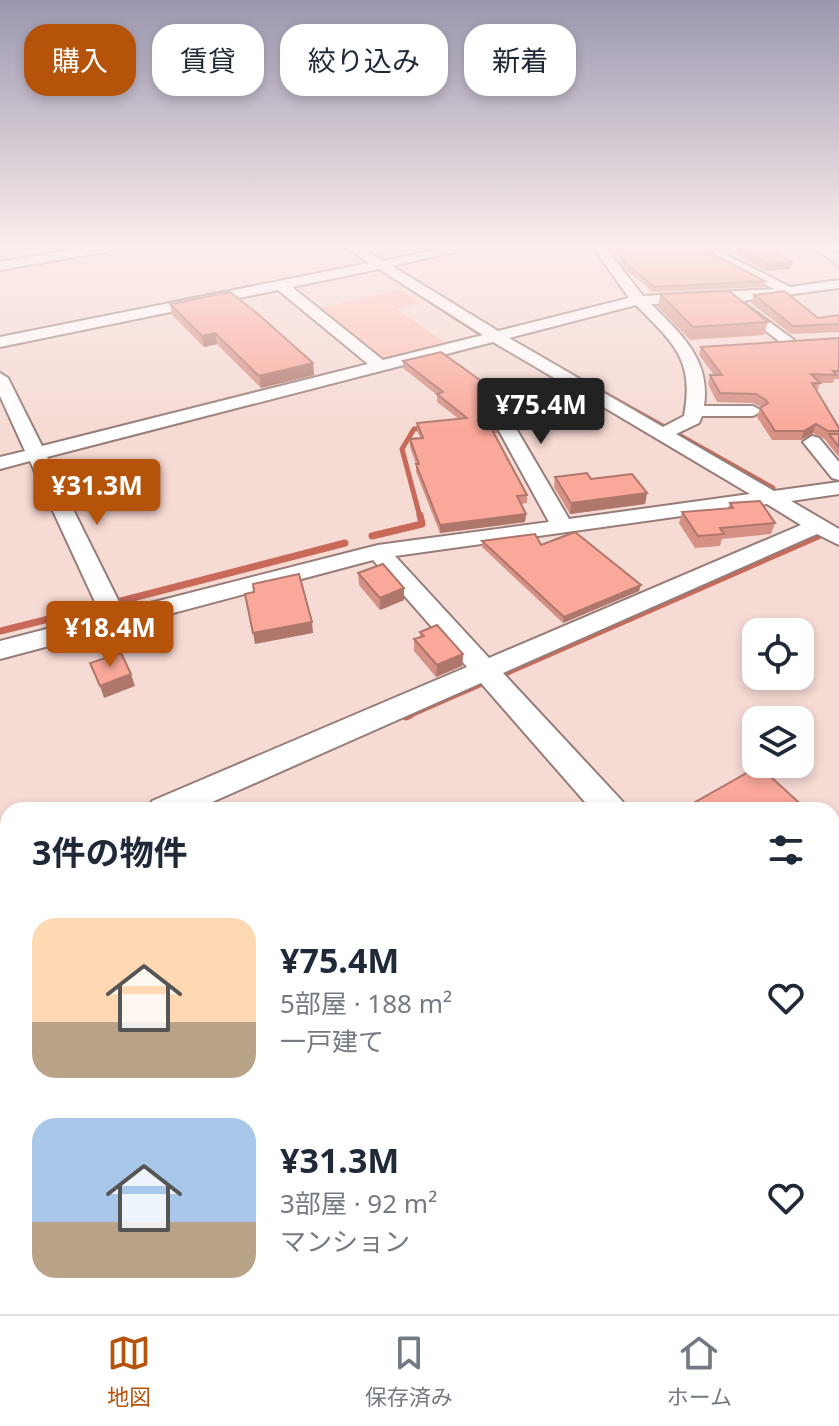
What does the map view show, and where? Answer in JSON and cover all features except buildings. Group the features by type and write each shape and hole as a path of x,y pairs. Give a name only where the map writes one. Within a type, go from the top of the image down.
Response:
{"street":[{"path":"0,344 177,308"},
{"path":"309,308 380,366"},
{"path":"440,308 488,338 664,433 829,532"},
{"path":"0,463 605,308"},
{"path":"648,308 694,347 698,378 695,411 690,423 664,433"},
{"path":"746,308 794,342 759,344"},
{"path":"0,378 116,620"},
{"path":"562,526 501,418 575,384"},
{"path":"695,411 753,411"},
{"path":"812,442 839,474"},
{"path":"0,650 378,552 839,488"},
{"path":"182,802 485,672 829,532"},
{"path":"378,552 604,802"}],"shaded area":[{"path":"399,308 396,309 450,346 386,362 313,309"}],"waterway":[{"path":"441,308 482,335"},
{"path":"591,386 666,428"},
{"path":"420,517 402,449 414,429 427,427"},
{"path":"677,434 773,488"},
{"path":"372,536 422,524 420,515"},
{"path":"505,673 818,536"},
{"path":"117,602 345,543"},
{"path":"0,631 97,607"},
{"path":"410,714 406,716 484,682"}]}
